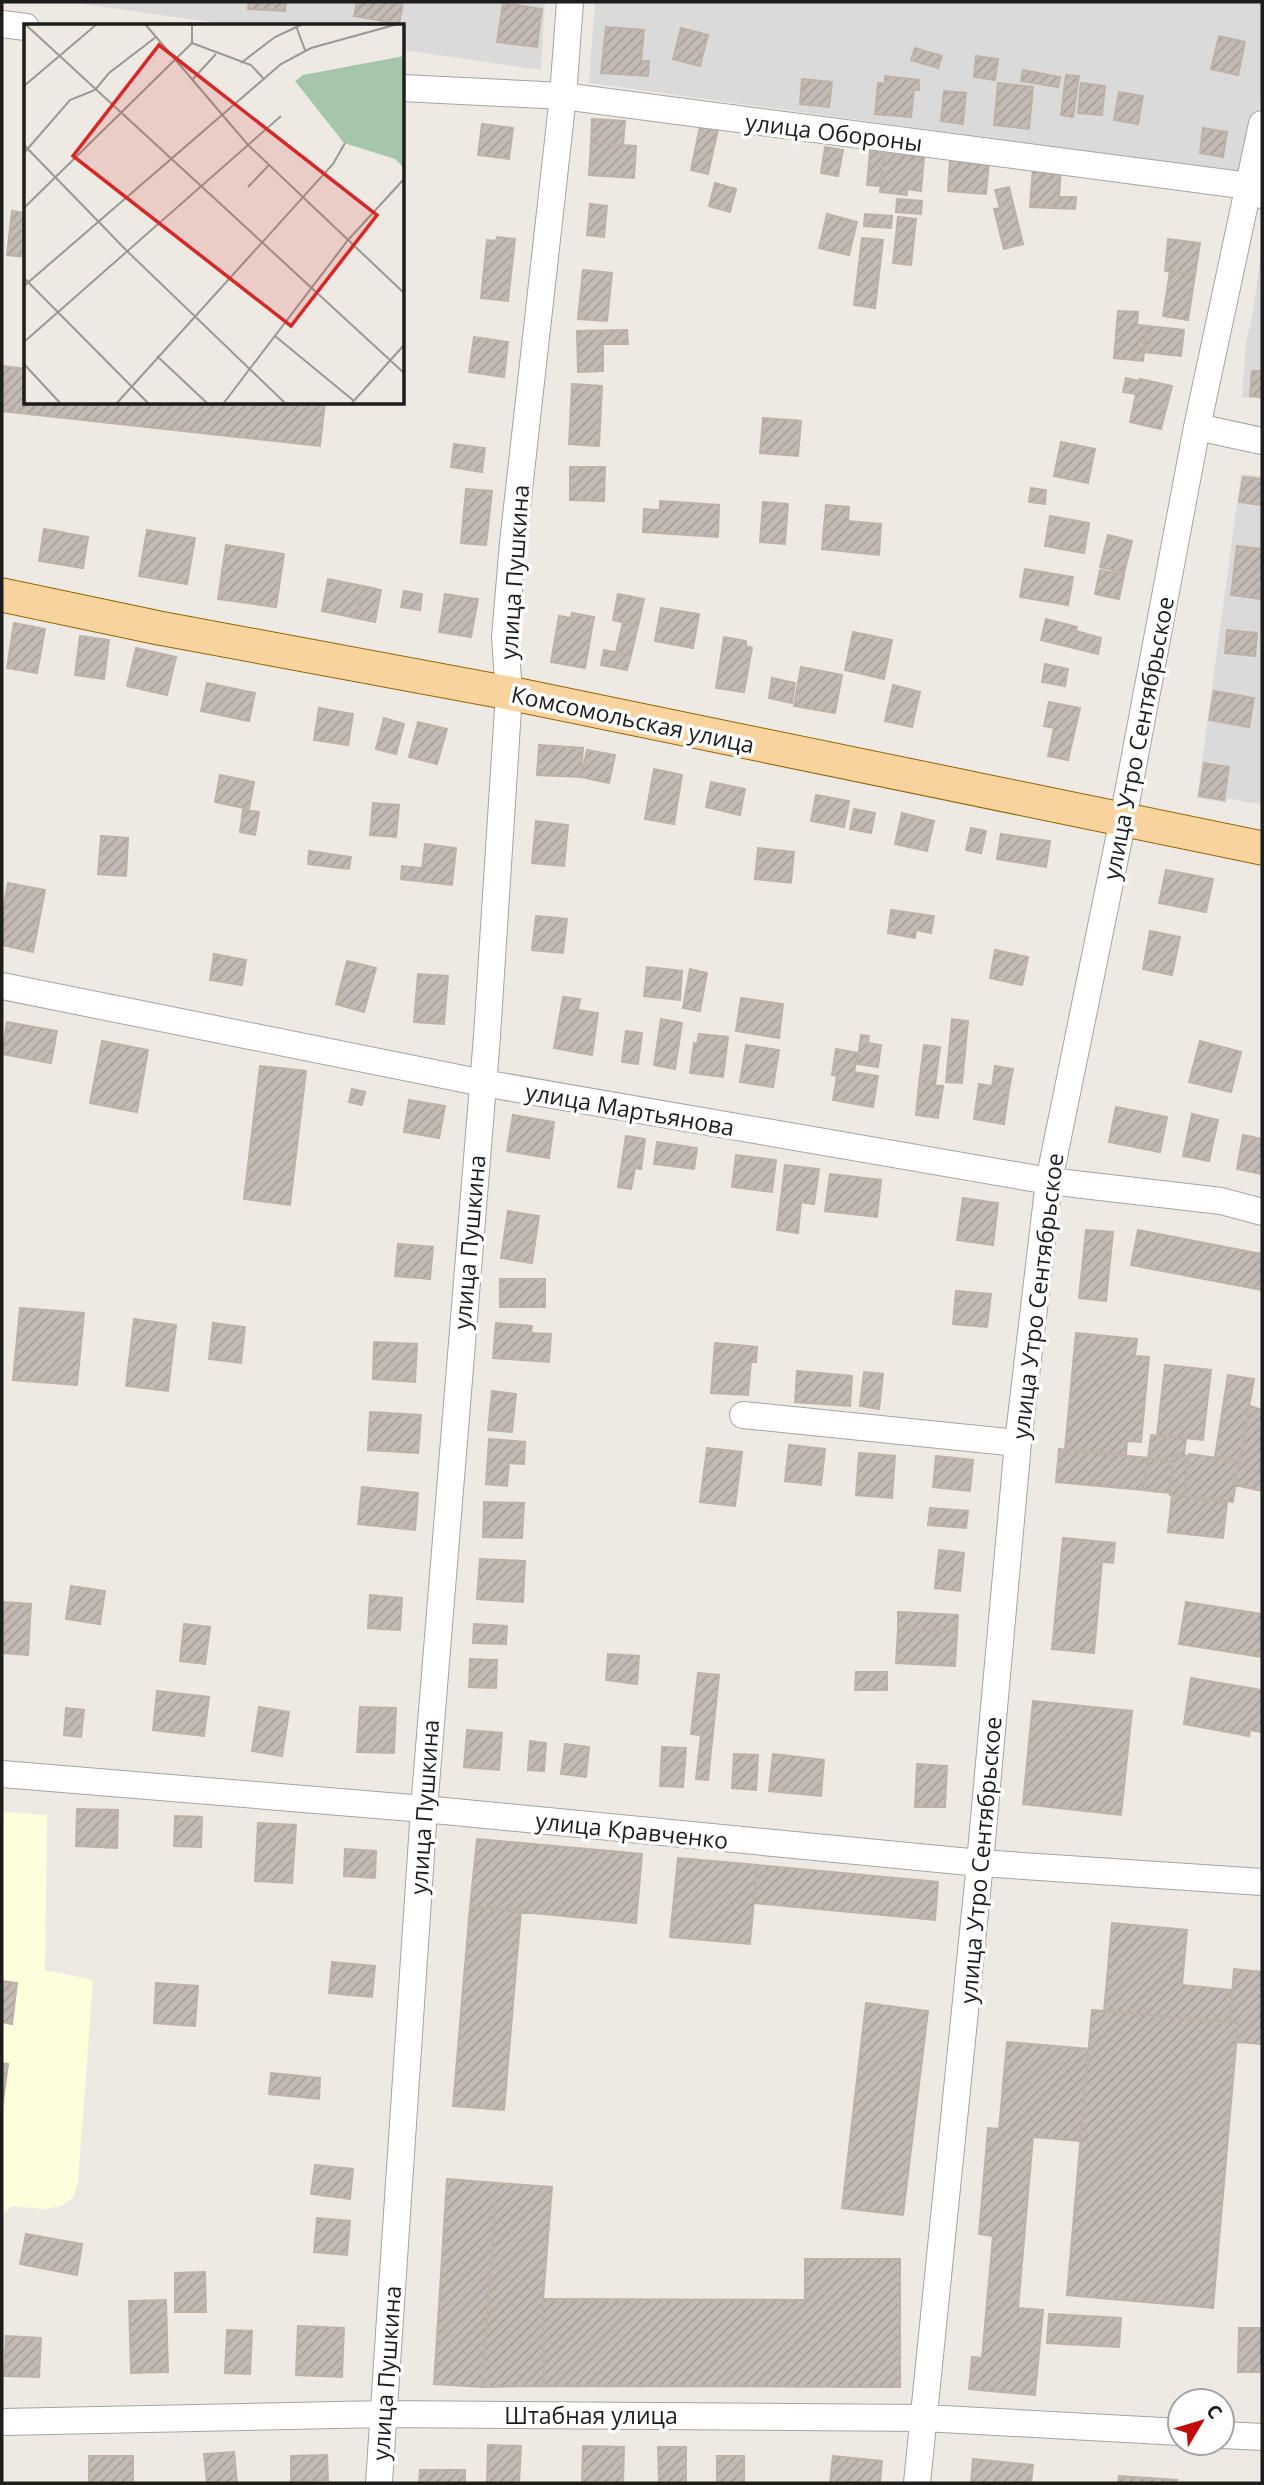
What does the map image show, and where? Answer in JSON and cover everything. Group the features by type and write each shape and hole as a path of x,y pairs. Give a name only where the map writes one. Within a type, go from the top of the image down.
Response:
{"main road":[{"name":"Комсомольская улица","path":"2,595 172,630 509,693 1262,848"}],"street":[{"name":"улица Пушкина","path":"379,2483 424,1809 483,1083 509,693 505,636 563,96 570,2"},
{"path":"2,24 24,27"},
{"name":"улица Обороны","path":"404,88 563,96 1256,190"},
{"name":"улица Утро Сентябрьское","path":"917,2483 980,1863 1018,1443 1049,1181 1123,819 1197,427 1256,190 1262,124"},
{"path":"1197,427 1262,441"},
{"name":"улица Мартьянова","path":"2,986 483,1083 1049,1181 1221,1202 1262,1212"},
{"path":"743,1415 1018,1443"},
{"name":"улица Кравченко","path":"2,1774 424,1809 980,1863 1262,1882"},
{"name":"Штабная улица","path":"2,2422 384,2414 924,2418 1166,2431"},
{"path":"1236,2436 1262,2437"}],"shaded area":[{"path":"69,2 545,2 541,70 404,50 404,24 224,24"},
{"path":"595,2 1262,2 1262,92 1246,173 589,83"},
{"path":"1262,245 1262,399 1242,397 1246,343"},
{"path":"1241,474 1262,476 1262,805 1228,798 1226,803 1197,798"},
{"path":"2,1812 47,1815 45,1970 93,1980 78,2182 73,2198 60,2206 44,2209 11,2206 2,2215"}],"building":[{"path":"249,2 286,2 285,11 248,9"},
{"path":"357,2 403,2 399,24 354,16"},
{"path":"503,3 542,9 537,47 497,42"},
{"path":"606,27 644,30 641,61 649,61 648,76 601,73"},
{"path":"681,28 708,35 700,66 673,59"},
{"path":"1219,36 1245,42 1238,75 1211,69"},
{"path":"915,48 942,56 938,68 911,60"},
{"path":"976,56 998,59 995,80 974,77"},
{"path":"1023,70 1060,77 1058,87 1021,81"},
{"path":"1066,75 1079,76 1073,117 1061,115"},
{"path":"885,76 919,80 919,90 914,90 911,117 875,114 878,83 885,83"},
{"path":"802,79 832,82 829,107 800,104"},
{"path":"998,83 1033,87 1029,129 994,125"},
{"path":"1081,83 1105,86 1102,115 1078,113"},
{"path":"944,91 966,93 963,124 941,121"},
{"path":"1119,92 1143,96 1138,124 1114,120"},
{"path":"592,119 625,121 623,145 591,143"},
{"path":"701,121 719,125 708,174 691,170"},
{"path":"482,124 513,128 509,159 478,155"},
{"path":"1203,128 1227,132 1223,157 1200,153"},
{"path":"591,143 636,146 634,178 589,175"},
{"path":"825,147 843,150 838,176 821,173"},
{"path":"870,151 884,153 881,186 867,185"},
{"path":"884,153 924,157 921,191 907,189 907,195 880,192"},
{"path":"950,159 989,162 986,194 948,191"},
{"path":"1033,167 1061,169 1059,197 1076,197 1075,209 1030,207"},
{"path":"715,183 736,189 730,212 709,206"},
{"path":"1009,187 1023,244 1004,249 994,209 1000,208 995,190"},
{"path":"897,199 922,201 921,214 896,212"},
{"path":"590,204 607,206 604,237 587,235"},
{"path":"12,211 24,213 24,257 7,255"},
{"path":"827,214 857,222 849,255 819,248"},
{"path":"865,214 892,216 891,228 864,226"},
{"path":"898,217 916,219 911,265 893,263"},
{"path":"497,237 515,239 508,301 481,298 487,240 496,241"},
{"path":"862,238 883,240 875,308 854,305"},
{"path":"1168,239 1200,243 1195,275 1165,271"},
{"path":"583,270 612,273 607,321 578,319"},
{"path":"1170,271 1195,275 1188,320 1163,316"},
{"path":"1118,311 1138,312 1137,325 1147,326 1143,361 1114,358"},
{"path":"1147,326 1184,330 1181,356 1143,352"},
{"path":"627,330 628,344 603,344 603,371 578,372 577,331"},
{"path":"474,337 508,342 504,377 469,372"},
{"path":"2,366 24,369 24,404 325,404 320,446 2,411"},
{"path":"1252,371 1262,371 1262,397 1250,396"},
{"path":"1126,378 1172,386 1161,429 1130,422 1136,394 1123,392"},
{"path":"572,384 602,386 599,446 569,444"},
{"path":"763,418 801,421 798,456 760,453"},
{"path":"1061,442 1095,449 1088,483 1054,476"},
{"path":"454,444 485,448 482,472 451,467"},
{"path":"570,467 605,467 604,501 570,500"},
{"path":"1243,477 1262,479 1262,505 1239,502"},
{"path":"1031,488 1046,490 1045,504 1029,502"},
{"path":"466,489 492,491 486,545 461,543"},
{"path":"660,501 719,505 718,537 643,532 644,509 660,510"},
{"path":"763,502 788,504 785,544 760,542"},
{"path":"826,505 849,507 848,521 881,524 879,555 822,549"},
{"path":"1050,516 1089,523 1084,553 1045,546"},
{"path":"44,529 88,537 83,568 39,561"},
{"path":"147,530 195,538 187,584 139,576"},
{"path":"1108,535 1132,541 1124,573 1100,567"},
{"path":"226,545 284,554 276,607 218,599"},
{"path":"1237,546 1262,549 1262,599 1231,595"},
{"path":"1025,569 1073,577 1068,605 1020,597"},
{"path":"1100,570 1124,575 1119,599 1095,594"},
{"path":"328,579 363,586 356,618 322,611"},
{"path":"363,586 381,590 375,622 356,618"},
{"path":"404,591 422,594 420,610 401,607"},
{"path":"445,594 478,599 471,637 439,632"},
{"path":"618,594 644,599 638,626 613,620"},
{"path":"661,608 699,614 693,648 655,641"},
{"path":"572,613 594,617 585,668 551,662 559,616 571,618"},
{"path":"1046,619 1077,627 1076,631 1101,638 1098,654 1041,640"},
{"path":"623,622 638,626 631,655 616,652"},
{"path":"14,623 45,629 37,673 7,668"},
{"path":"1227,630 1257,633 1255,656 1225,653"},
{"path":"853,632 892,640 884,679 845,670"},
{"path":"80,636 109,640 104,679 75,675"},
{"path":"724,637 746,641 746,646 752,648 744,692 716,688"},
{"path":"136,648 176,657 167,695 127,686"},
{"path":"604,650 631,655 627,670 601,665"},
{"path":"1045,664 1068,669 1065,686 1042,682"},
{"path":"801,667 842,675 835,713 794,706"},
{"path":"772,678 795,683 792,703 769,698"},
{"path":"207,683 255,693 249,721 201,711"},
{"path":"893,685 920,692 912,727 885,721"},
{"path":"1214,691 1254,698 1249,727 1209,720"},
{"path":"1049,702 1080,708 1068,760 1048,756 1054,728 1044,726"},
{"path":"319,708 353,714 348,745 314,740"},
{"path":"384,718 404,724 396,754 376,749"},
{"path":"418,722 447,729 437,764 409,757"},
{"path":"539,745 583,748 581,777 537,775"},
{"path":"587,750 615,755 609,783 581,777"},
{"path":"1204,763 1229,767 1224,800 1199,796"},
{"path":"654,769 682,775 674,824 645,819"},
{"path":"220,775 254,782 249,809 215,802"},
{"path":"711,782 745,789 740,815 706,807"},
{"path":"816,795 849,801 844,827 811,821"},
{"path":"373,803 399,805 396,837 370,835"},
{"path":"854,809 875,813 871,833 850,829"},
{"path":"243,810 259,812 255,835 240,832"},
{"path":"902,813 934,821 927,851 895,844"},
{"path":"536,821 568,825 564,866 532,863"},
{"path":"971,828 986,831 981,853 966,850"},
{"path":"1001,834 1050,841 1046,867 997,859"},
{"path":"101,836 128,838 126,876 98,874"},
{"path":"425,844 456,848 452,885 401,879 402,866 422,868"},
{"path":"758,848 794,852 791,883 755,879"},
{"path":"309,851 351,857 349,869 308,864"},
{"path":"1166,870 1213,879 1206,912 1159,903"},
{"path":"8,883 45,890 33,952 2,945 2,915"},
{"path":"891,910 934,916 931,933 916,930 915,938 888,933"},
{"path":"536,916 567,919 563,953 532,950"},
{"path":"1150,931 1180,937 1172,975 1143,969"},
{"path":"995,950 1028,957 1022,985 990,978"},
{"path":"214,954 246,960 242,985 210,980"},
{"path":"347,961 376,968 364,1012 336,1004"},
{"path":"647,967 682,971 680,1000 644,996"},
{"path":"690,969 707,973 700,1011 683,1008"},
{"path":"418,974 448,976 444,1024 414,1022"},
{"path":"563,997 580,999 578,1010 598,1013 592,1055 554,1048"},
{"path":"741,998 783,1004 779,1038 736,1031"},
{"path":"661,1019 682,1023 675,1069 654,1065"},
{"path":"952,1019 968,1021 962,1083 946,1082"},
{"path":"7,1022 57,1031 51,1063 2,1054"},
{"path":"626,1031 642,1033 638,1064 622,1062"},
{"path":"699,1034 728,1037 723,1077 690,1073 694,1043 697,1044"},
{"path":"861,1035 869,1036 868,1043 881,1045 878,1067 857,1064"},
{"path":"102,1041 148,1050 137,1112 90,1103"},
{"path":"1200,1041 1241,1052 1231,1092 1189,1082"},
{"path":"746,1045 779,1050 773,1087 740,1082"},
{"path":"924,1045 940,1047 935,1086 919,1084"},
{"path":"836,1049 858,1053 854,1072 878,1076 873,1107 833,1100 837,1076 832,1075"},
{"path":"260,1066 306,1071 290,1205 244,1199"},
{"path":"995,1066 1013,1069 1009,1089 992,1086"},
{"path":"919,1084 943,1086 938,1118 916,1115"},
{"path":"979,1084 1009,1089 1004,1124 974,1119"},
{"path":"352,1089 365,1092 362,1105 349,1102"},
{"path":"409,1100 445,1106 439,1138 404,1132"},
{"path":"1116,1107 1167,1117 1160,1152 1109,1142"},
{"path":"1192,1114 1218,1120 1209,1161 1183,1156"},
{"path":"513,1115 554,1122 549,1158 507,1151"},
{"path":"1243,1135 1262,1139 1262,1174 1237,1169"},
{"path":"626,1136 645,1139 641,1169 635,1168 631,1189 618,1187"},
{"path":"657,1142 697,1148 694,1169 654,1164"},
{"path":"736,1155 776,1160 772,1192 732,1187"},
{"path":"785,1165 819,1169 814,1204 801,1202 798,1233 777,1230"},
{"path":"830,1174 881,1180 877,1217 825,1211"},
{"path":"963,1198 998,1203 993,1245 957,1240"},
{"path":"508,1211 539,1216 532,1263 501,1258"},
{"path":"1086,1230 1113,1232 1106,1301 1079,1298"},
{"path":"1138,1230 1262,1254 1262,1290 1131,1265"},
{"path":"398,1244 433,1247 430,1279 395,1276"},
{"path":"500,1279 545,1279 545,1307 500,1307"},
{"path":"956,1291 991,1294 987,1327 953,1324"},
{"path":"20,1308 84,1313 77,1385 13,1380"},
{"path":"134,1319 176,1325 168,1391 126,1386"},
{"path":"213,1323 245,1327 241,1363 209,1359"},
{"path":"496,1323 532,1326 531,1333 551,1334 549,1362 493,1358"},
{"path":"1076,1333 1137,1339 1135,1356 1149,1357 1141,1442 1127,1441 1126,1455 1065,1449"},
{"path":"374,1342 417,1344 415,1382 373,1379"},
{"path":"715,1343 757,1347 756,1362 751,1362 748,1395 711,1393"},
{"path":"1165,1365 1211,1370 1203,1440 1157,1435"},
{"path":"797,1371 852,1376 850,1406 795,1402"},
{"path":"864,1372 883,1374 879,1409 860,1406"},
{"path":"1228,1375 1254,1379 1239,1461 1215,1457"},
{"path":"492,1391 516,1394 512,1432 488,1430"},
{"path":"1250,1406 1262,1410 1262,1491 1235,1485"},
{"path":"370,1412 421,1415 418,1453 368,1450"},
{"path":"1151,1435 1186,1439 1184,1456 1173,1455 1172,1462 1148,1458"},
{"path":"489,1439 525,1442 524,1464 509,1463 507,1486 486,1484"},
{"path":"789,1445 825,1449 821,1485 785,1481"},
{"path":"707,1448 742,1452 735,1506 700,1502"},
{"path":"1059,1449 1148,1458 1143,1490 1056,1482"},
{"path":"859,1453 895,1456 892,1498 856,1495"},
{"path":"1189,1454 1239,1461 1233,1502 1184,1496"},
{"path":"1173,1455 1189,1456 1184,1496 1170,1495"},
{"path":"936,1456 973,1460 970,1491 933,1487"},
{"path":"1148,1458 1172,1462 1170,1493 1143,1490"},
{"path":"362,1487 418,1493 415,1530 358,1524"},
{"path":"1172,1495 1227,1502 1223,1538 1168,1532"},
{"path":"484,1502 524,1503 522,1538 483,1537"},
{"path":"930,1508 968,1511 966,1528 928,1525"},
{"path":"1063,1538 1115,1543 1113,1563 1102,1562 1094,1653 1052,1649"},
{"path":"939,1550 964,1553 960,1591 935,1588"},
{"path":"480,1559 525,1561 523,1602 477,1599"},
{"path":"71,1586 105,1591 100,1624 66,1619"},
{"path":"370,1595 402,1598 400,1630 368,1628"},
{"path":"2,1602 31,1604 28,1655 2,1653"},
{"path":"1186,1602 1262,1614 1262,1657 1179,1644"},
{"path":"898,1612 958,1615 957,1632 898,1629"},
{"path":"184,1624 210,1627 205,1664 180,1661"},
{"path":"474,1624 507,1626 506,1644 473,1643"},
{"path":"898,1629 957,1632 955,1666 896,1663"},
{"path":"608,1654 639,1656 637,1684 606,1680"},
{"path":"470,1659 497,1660 496,1688 469,1687"},
{"path":"856,1672 887,1672 887,1690 855,1690"},
{"path":"698,1673 719,1675 708,1780 696,1779 701,1735 691,1734"},
{"path":"1191,1678 1262,1690 1262,1732 1250,1730 1249,1736 1184,1724"},
{"path":"157,1691 209,1697 204,1736 153,1730"},
{"path":"1033,1701 1132,1711 1121,1815 1023,1804"},
{"path":"259,1707 289,1712 282,1756 252,1751"},
{"path":"360,1707 396,1708 394,1753 357,1752"},
{"path":"66,1708 84,1710 81,1737 64,1735"},
{"path":"467,1730 502,1733 499,1770 464,1767"},
{"path":"530,1741 546,1743 544,1771 528,1770"},
{"path":"565,1744 589,1747 586,1777 561,1774"},
{"path":"662,1747 686,1748 683,1787 660,1786"},
{"path":"734,1754 758,1755 756,1790 732,1788"},
{"path":"773,1754 824,1760 821,1796 769,1791"},
{"path":"917,1764 947,1766 945,1807 915,1807"},
{"path":"77,1809 118,1810 117,1848 76,1846"},
{"path":"175,1816 202,1817 201,1847 174,1846"},
{"path":"258,1823 296,1825 292,1883 255,1881"},
{"path":"477,1839 642,1854 636,1923 470,1907"},
{"path":"345,1849 376,1851 375,1878 344,1876"},
{"path":"678,1858 757,1865 750,1944 670,1937"},
{"path":"757,1865 938,1882 935,1920 754,1903"},
{"path":"470,1907 521,1911 504,2110 453,2106"},
{"path":"1112,1923 1187,1930 1182,1985 1232,1990 1230,2022 1104,2011"},
{"path":"332,1962 375,1966 372,1997 329,1993"},
{"path":"1234,1969 1262,1972 1262,2044 1237,2042 1238,2023 1230,2022"},
{"path":"2,1981 17,1983 12,2024 2,2022"},
{"path":"156,1983 198,1986 195,2026 154,2023"},
{"path":"866,2003 928,2011 903,2215 842,2208"},
{"path":"1092,2010 1238,2023 1213,2308 1067,2295"},
{"path":"1007,2042 1089,2049 1080,2141 1033,2137 1018,2308 1043,2310 1035,2395 969,2389 972,2357 982,2358 993,2236 979,2234 988,2128 999,2129"},
{"path":"2,2063 8,2064 2,2108"},
{"path":"271,2073 320,2078 319,2099 269,2094"},
{"path":"315,2165 353,2169 350,2199 311,2194"},
{"path":"447,2179 497,2183 482,2387 434,2384"},
{"path":"497,2183 552,2187 543,2299 544,2386 482,2387"},
{"path":"317,2218 350,2221 347,2255 314,2252"},
{"path":"26,2234 82,2244 77,2275 20,2264"},
{"path":"805,2259 900,2259 900,2387 544,2386 543,2299 805,2300"},
{"path":"205,2272 206,2312 175,2312 175,2273"},
{"path":"166,2300 168,2372 131,2373 129,2301"},
{"path":"1049,2314 1121,2318 1119,2347 1047,2343"},
{"path":"298,2326 344,2328 342,2377 296,2375"},
{"path":"1239,2328 1262,2328 1262,2372 1238,2372"},
{"path":"227,2330 252,2331 250,2374 225,2373"},
{"path":"6,2336 41,2338 39,2377 4,2376"},
{"path":"488,2445 521,2446 519,2483 487,2483"},
{"path":"583,2446 624,2447 623,2483 582,2483"},
{"path":"658,2447 686,2447 686,2483 659,2483"},
{"path":"234,2452 237,2483 207,2483 204,2454"},
{"path":"327,2455 328,2480 291,2482 291,2456"},
{"path":"89,2456 133,2456 133,2483 89,2483"},
{"path":"717,2456 744,2456 744,2483 717,2483"},
{"path":"833,2456 882,2461 880,2483 830,2483"},
{"path":"973,2459 1033,2465 1031,2483 971,2483"},
{"path":"420,2470 465,2470 465,2483 419,2483"},
{"path":"1119,2476 1177,2480 1176,2483 1118,2483"}]}
